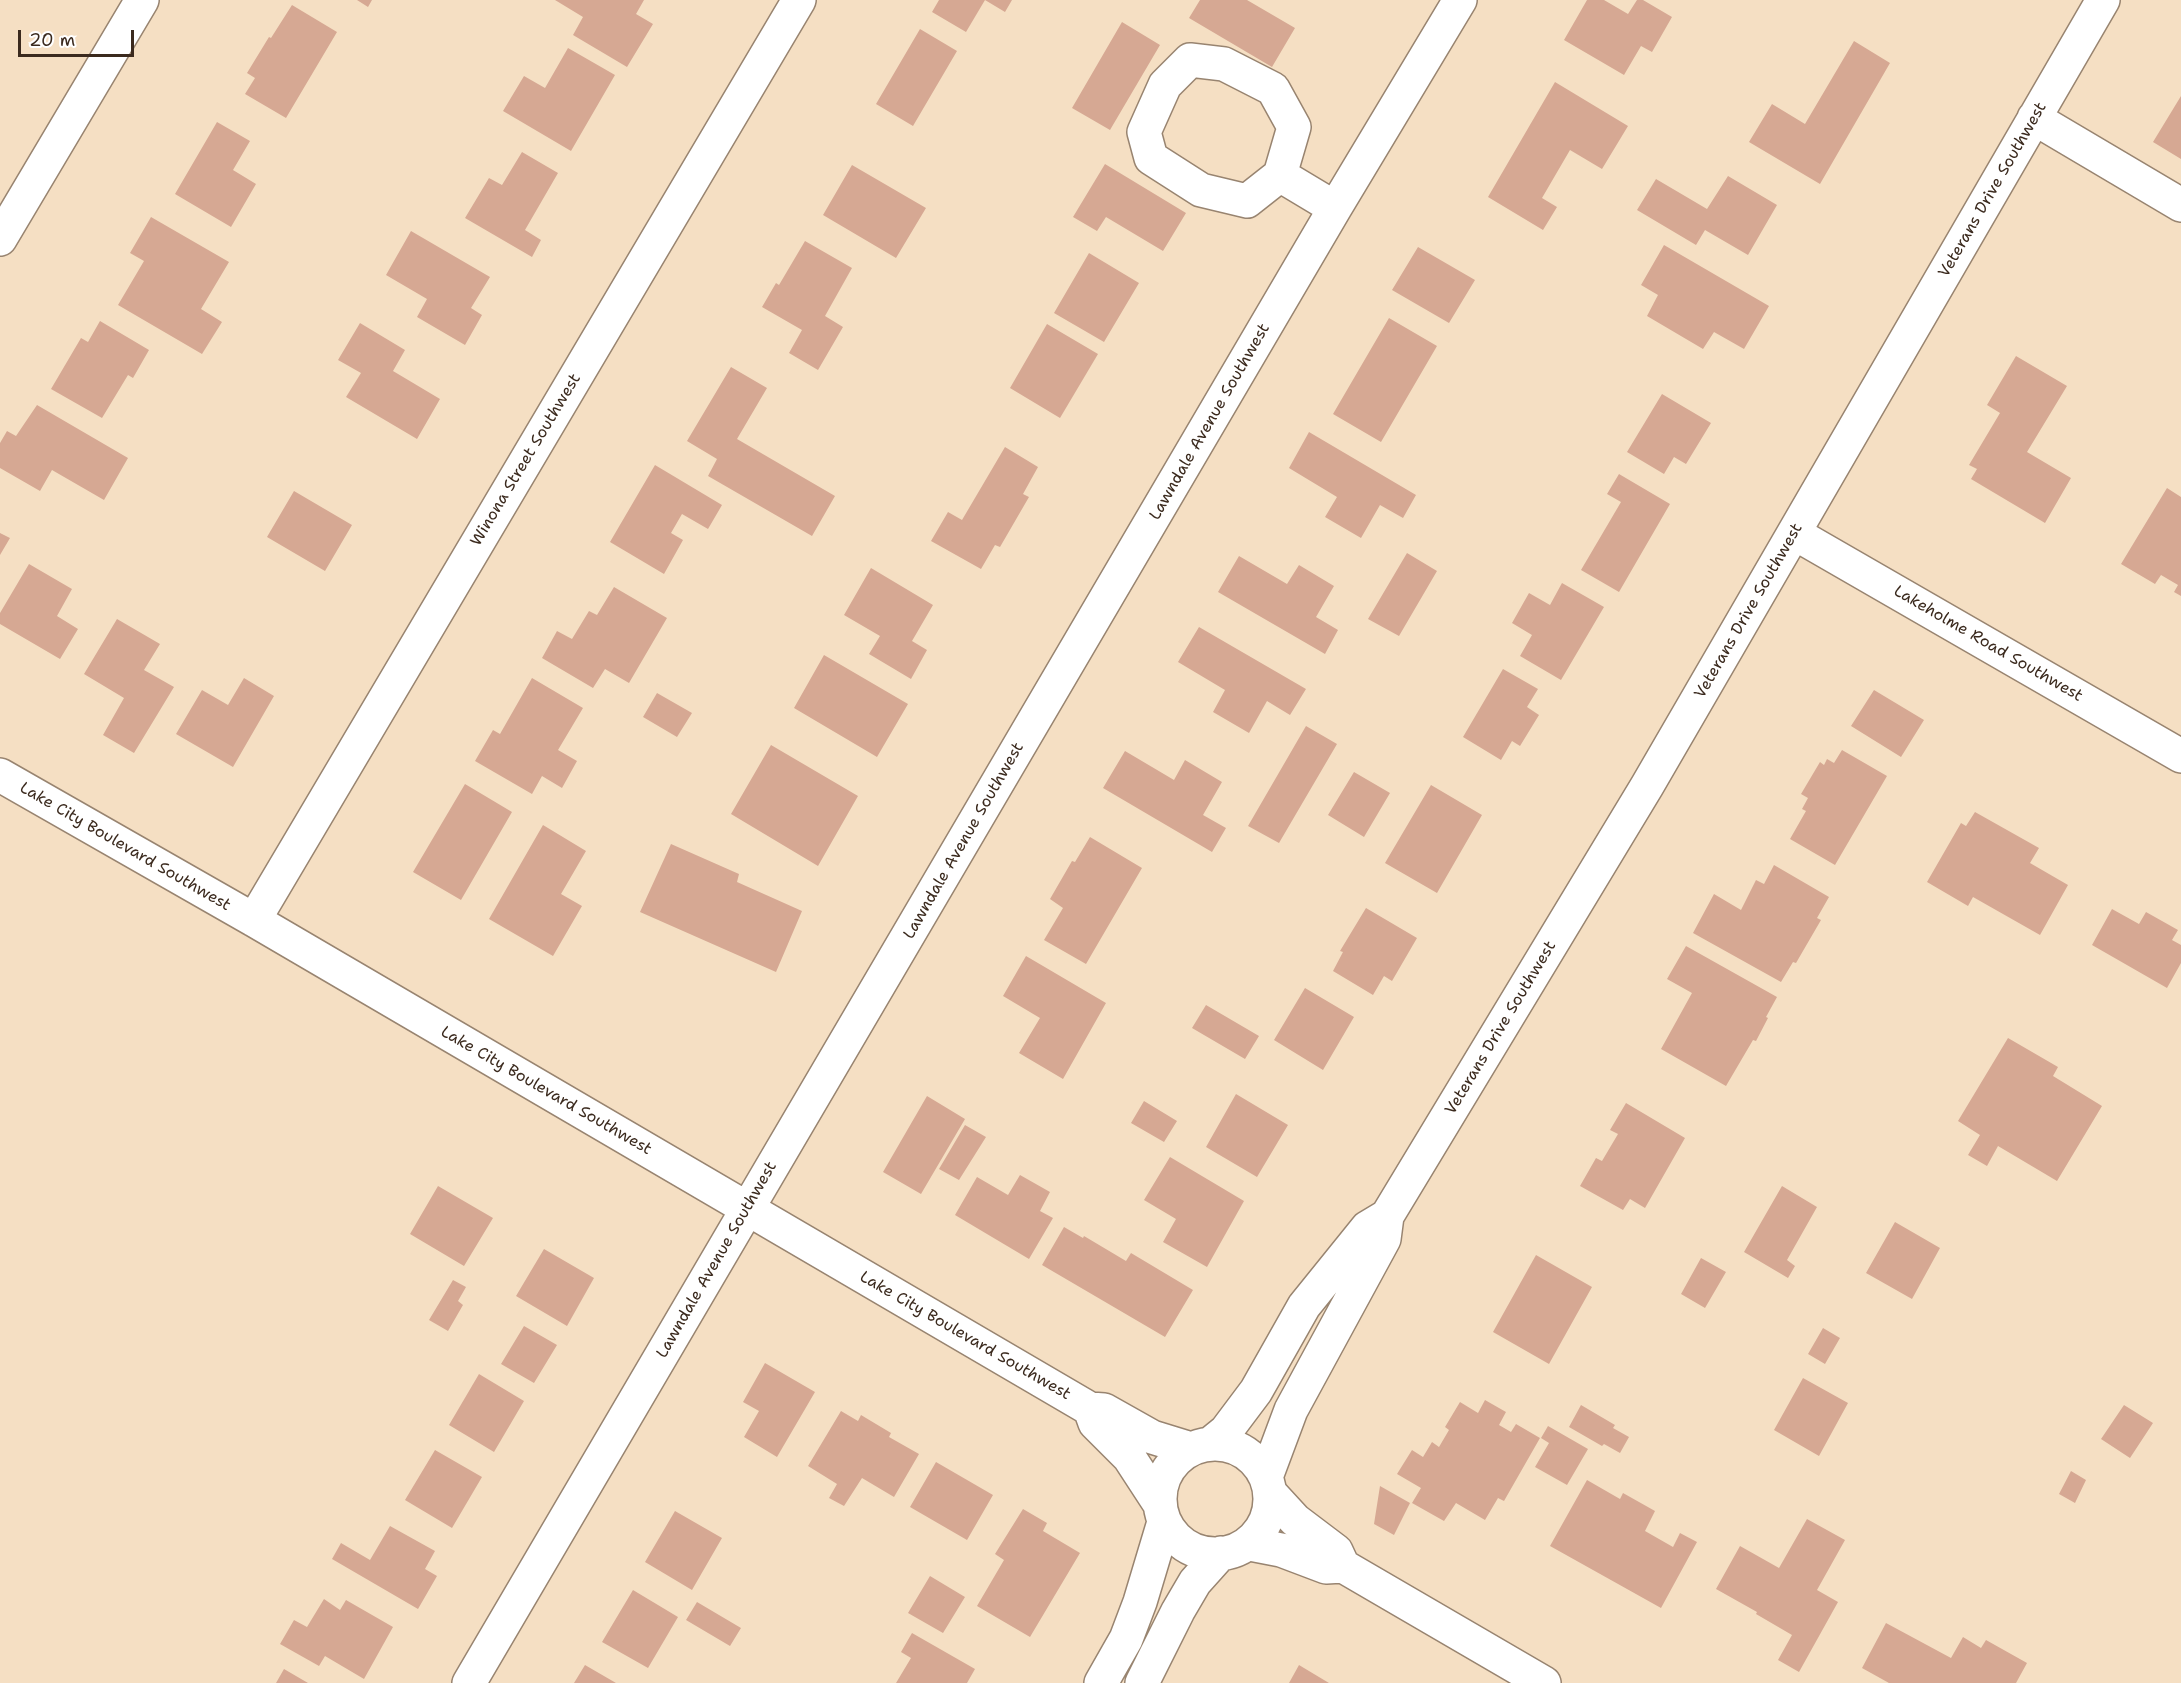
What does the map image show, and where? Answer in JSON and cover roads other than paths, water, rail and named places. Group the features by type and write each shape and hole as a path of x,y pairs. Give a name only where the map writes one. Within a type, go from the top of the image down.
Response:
{"street":[{"path":"0,239 142,0"},
{"name":"Winona Street Southwest","path":"254,920 799,0"},
{"name":"Lawndale Avenue Southwest","path":"469,1683 1335,208 1460,0"},
{"name":"Veterans Drive Southwest","path":"1269,1486 1291,1410 1384,1239 1387,1216 1647,786 2103,0"},
{"path":"1190,60 1224,64 1272,89 1294,128 1280,175 1247,201 1201,190 1151,158 1144,132 1165,85 1190,60"},
{"path":"2034,118 2181,205"},
{"path":"1280,175 1335,208"},
{"name":"Lakeholme Road Southwest","path":"1794,532 2181,756"},
{"name":"Lake City Boulevard Southwest","path":"0,775 254,920 1090,1409 1104,1410 1152,1437 1200,1447"},
{"name":"Veterans Drive Southwest","path":"1200,1447 1226,1431 1256,1391 1287,1334 1315,1291 1367,1228 1387,1216"},
{"name":"Lake City Boulevard Southwest","path":"1090,1409 1095,1423 1129,1457 1162,1512"},
{"path":"1101,1683 1126,1639 1137,1611 1162,1512 1162,1486 1169,1470 1179,1458 1200,1447 1227,1445 1243,1452 1255,1461 1269,1486 1295,1520 1336,1551 1343,1566"},
{"path":"1142,1683 1195,1582 1260,1531 1269,1514 1269,1486"},
{"path":"1162,1512 1177,1538 1190,1547 1207,1553 1236,1549 1281,1550 1326,1567 1343,1566 1544,1683"}]}
